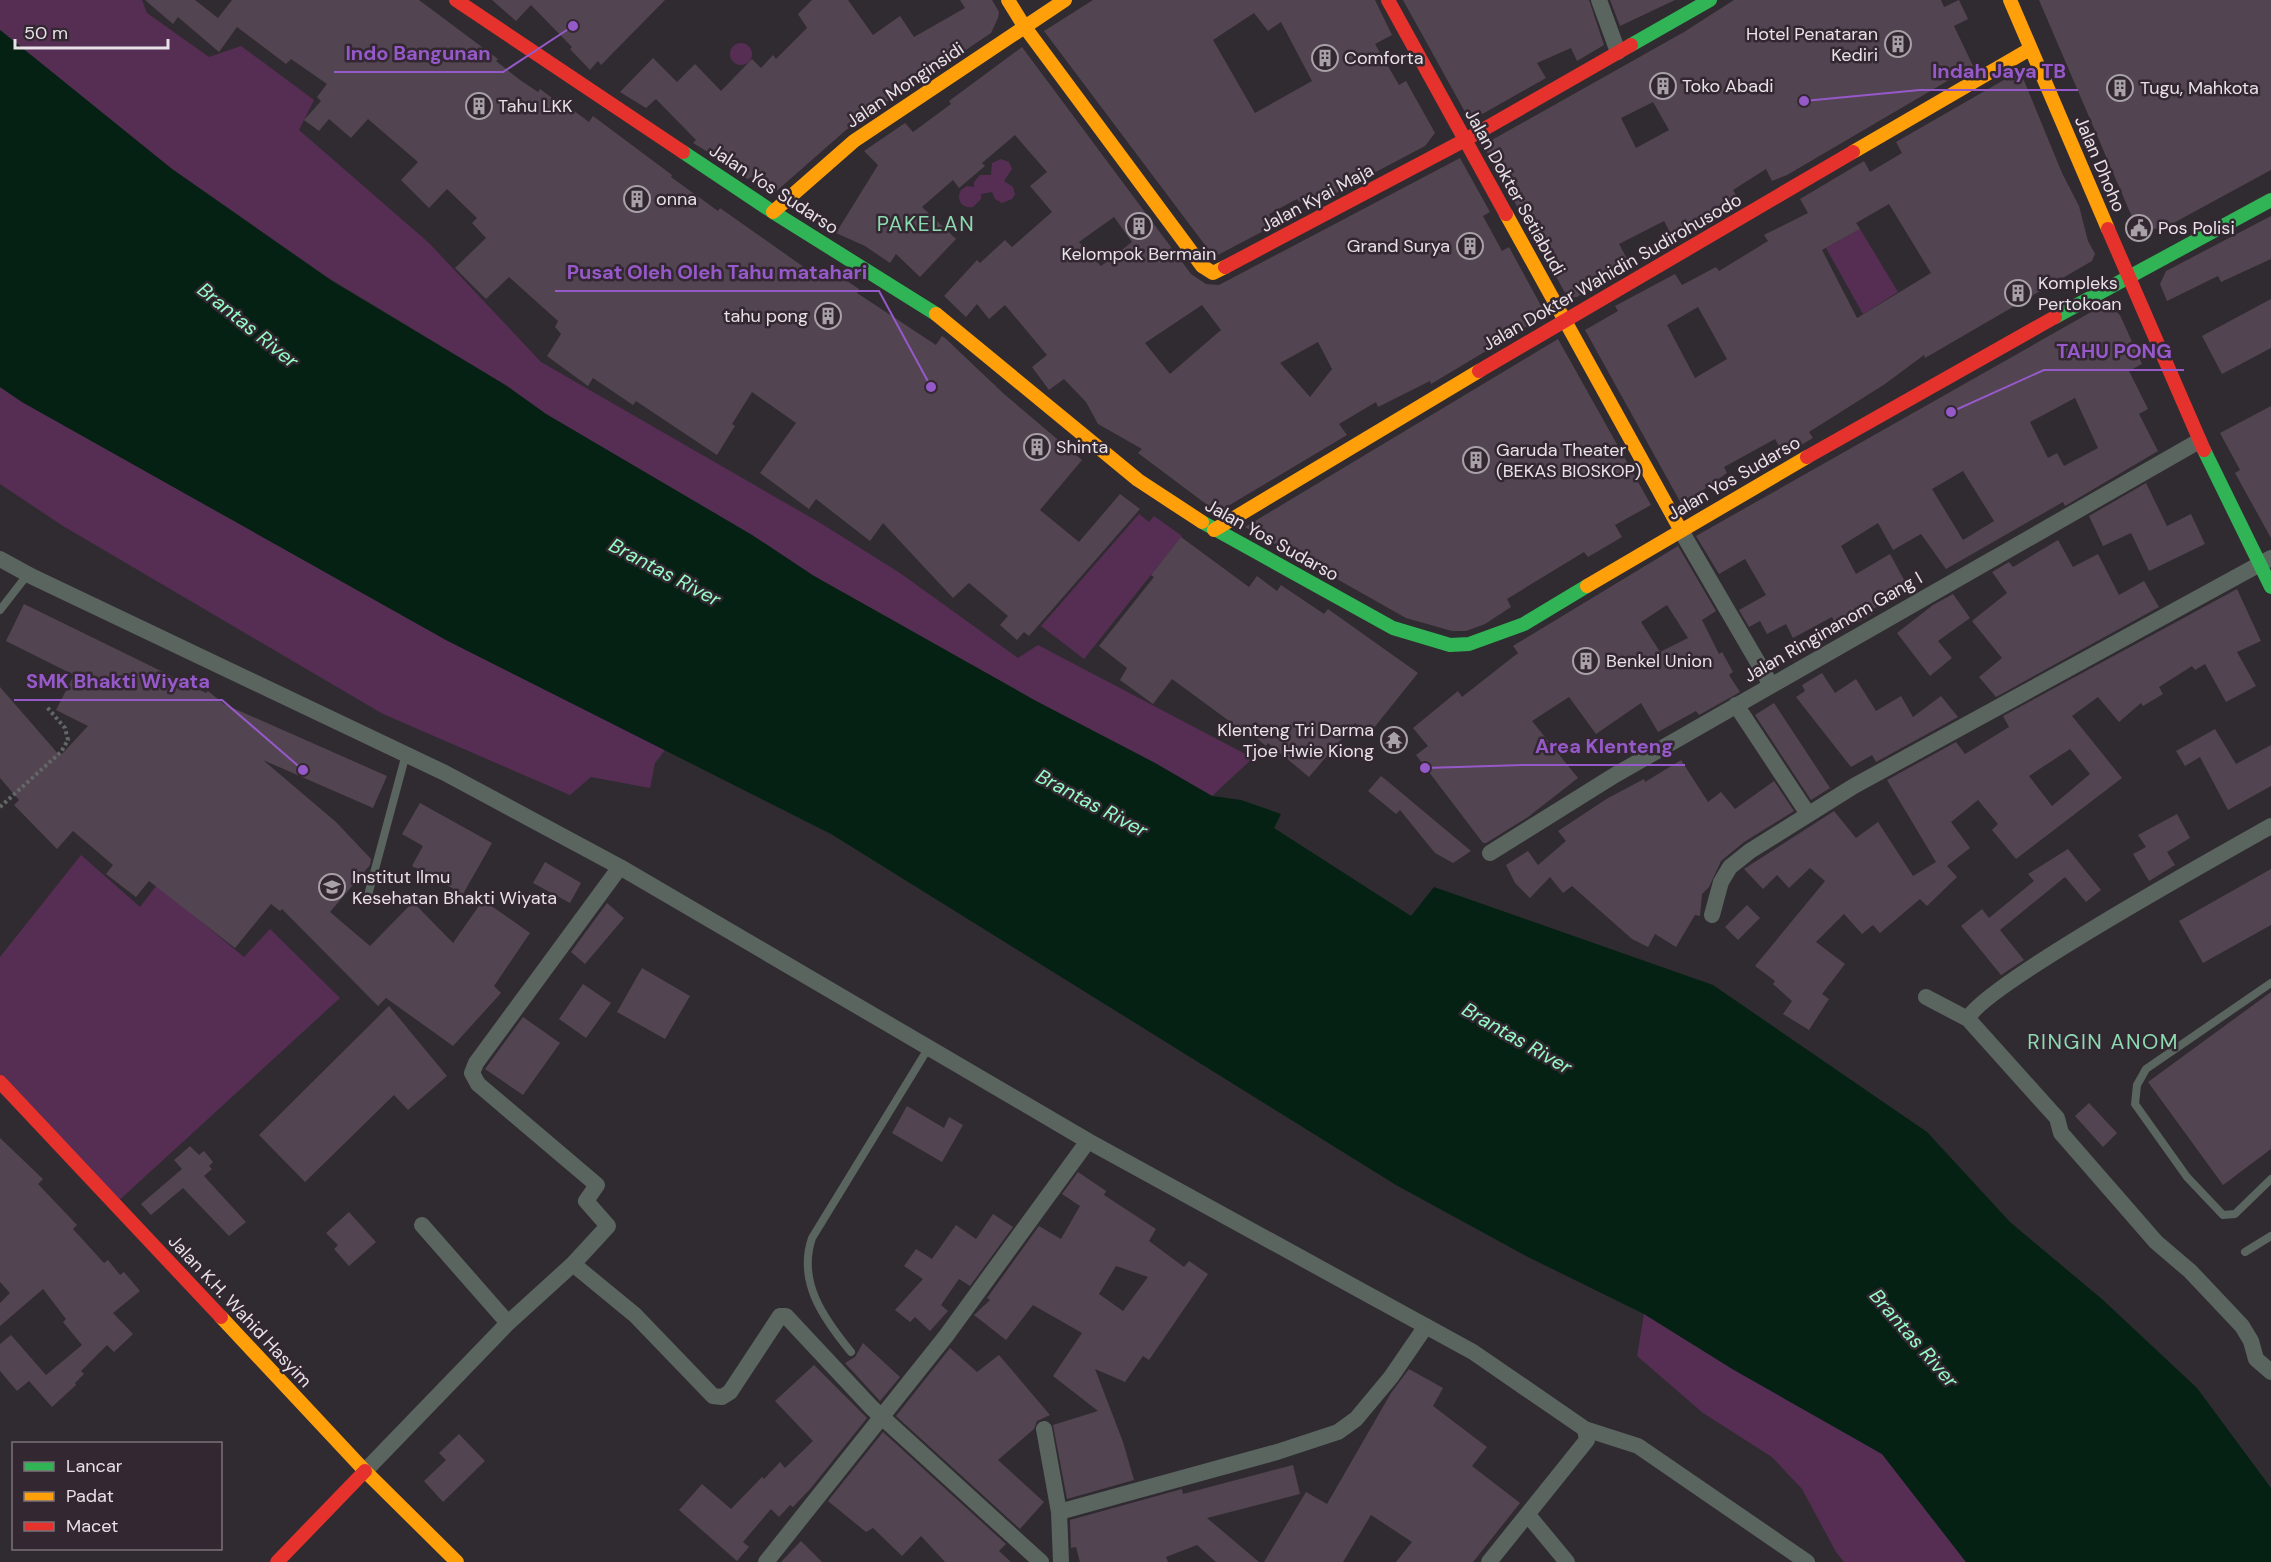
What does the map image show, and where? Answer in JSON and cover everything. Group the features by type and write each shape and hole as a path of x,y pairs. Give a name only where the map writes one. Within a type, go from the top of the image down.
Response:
{"main road":[{"name":"Jalan Yos Sudarso","path":"456,0 773,212 929,308 1138,480 1214,530 1393,628 1450,645 1469,644 1524,624 1680,529 2127,276 2271,200"},
{"name":"Jalan Kyai Maja","path":"1008,0 1024,26 1208,272 1217,273 1465,140 1710,0"},
{"name":"Jalan Monginsidi","path":"773,212 854,141 1065,0"},
{"name":"Jalan Dokter Setiabudi","path":"1388,0 1680,529"},
{"name":"Jalan Dhoho","path":"2010,0 2199,441 2265,561 2271,587"},
{"name":"Jalan Dokter Wahidin Sudirohusodo","path":"1214,530 1566,319 2030,49"},
{"name":"Jalan K.H. Wahid Hasyim","path":"0,1082 365,1471 457,1562"},
{"path":"277,1562 365,1471"}],"street":[{"path":"1599,0 1618,52"},
{"name":"Jalan Ringinanom Gang I","path":"1490,853 1615,775 2199,441"},
{"path":"1680,529 1771,685"},
{"path":"0,559 406,754 620,867 1088,1141 1473,1352 1585,1429 1638,1446 1807,1562"},
{"path":"1712,915 1721,882 1730,867 1808,814 1954,730 2265,561"},
{"path":"1736,705 1808,814"},
{"path":"1968,1019 1974,1010 2014,977 2271,826"},
{"path":"365,1471 508,1323 573,1264 608,1226 586,1200 597,1185 478,1084 472,1073 620,867"},
{"path":"1926,997 1968,1019 2057,1118 2061,1133 2157,1242 2184,1266 2242,1326 2251,1341 2256,1359 2271,1372"},
{"path":"766,1562 884,1417 1011,1250 1088,1141"},
{"path":"422,1225 508,1323"},
{"path":"573,1264 635,1315 713,1396 722,1397 730,1392 782,1315 884,1417 1041,1562"},
{"path":"1059,1512 1265,1456 1338,1432 1356,1419 1391,1377 1426,1326"},
{"path":"1044,1429 1059,1512 1061,1562"},
{"path":"1489,1562 1587,1440 1585,1429"},
{"path":"1528,1515 1567,1562"}],"lane":[{"path":"0,610 28,574"},
{"path":"367,898 406,754"},
{"path":"2271,983 2146,1069 2137,1085 2135,1104 2187,1177 2223,1215 2235,1214 2271,1179"},
{"path":"851,1352 829,1324 815,1298 807,1274 806,1255 812,1238 928,1047"},
{"path":"2245,1252 2271,1236"}],"path":[{"path":"0,807 62,752 68,740 65,728 46,706"}],"shaded area":[{"path":"0,0 142,0 147,13 209,57 241,46 314,100 299,130 429,243 541,362 822,524 900,573 1018,658 1038,645 1253,758 1212,796 1155,763 1036,701 814,576 752,535 546,414 502,383 327,277 172,169 0,30"},
{"path":"741,43 749,46 752,54 749,62 741,65 733,62 730,54 733,46"},
{"path":"1001,159 1009,162 1012,169 1004,181 1013,187 1015,195 1012,199 1002,203 995,199 992,192 981,194 981,199 973,207 963,205 959,197 961,190 967,186 974,187 974,182 980,175 991,175 992,163"},
{"path":"1860,229 1898,292 1863,314 1826,248"},
{"path":"0,387 22,402 446,640 665,750 655,763 650,788 591,777 570,795 383,714 63,526 0,484"},
{"path":"1139,514 1149,522 1154,516 1182,536 1084,659 1041,626"},
{"path":"81,855 140,907 157,885 244,957 270,929 340,998 115,1204 0,1080 0,957"},
{"path":"1644,1314 1734,1370 1882,1454 1966,1562 1844,1562 1836,1552 1802,1489 1772,1457 1703,1413 1637,1356"}],"water":[{"name":"Brantas River","path":"0,30 172,169 332,281 507,386 546,414 752,535 814,576 1036,701 1155,763 1212,796 1241,800 1281,814 1274,828 1411,916 1434,887 1713,985 1927,1132 2010,1222 2103,1300 2197,1388 2271,1488 2271,1562 1966,1562 1882,1454 1734,1370 1644,1314 1528,1257 1396,1185 831,834 446,640 22,402 0,387"}],"building":[{"path":"145,0 195,0 218,18 232,0 419,0 498,59 496,61 520,80 538,92 540,89 555,100 557,98 589,122 593,116 718,211 720,208 818,277 826,267 859,289 857,293 936,345 942,336 945,338 1004,394 1082,460 1040,510 1079,542 1120,494 1140,509 1029,636 1024,632 1017,640 1000,625 1008,616 969,583 953,598 883,523 870,541 816,499 809,509 760,473 796,423 752,392 732,424 735,426 717,455 636,401 633,405 593,378 588,386 547,356 561,334 555,327 558,321 509,277 486,299 455,268 486,238 472,223 477,218 447,189 429,208 401,180 418,162 368,119 351,138 329,119 319,131 304,120 321,101 317,97 327,84 291,59 286,64 237,27 219,52 178,17 173,24"},
{"path":"492,0 665,0 601,65 598,61 590,70 570,49 572,47 531,5 516,21"},
{"path":"812,0 848,0 873,35 900,16 914,37 965,8 960,0 992,0 999,12 991,33 945,64 944,62 846,130 772,195 751,177 748,179 744,177 732,163 729,166 725,163 711,149 708,152 693,143 696,140 656,99 646,108 620,92 653,58 677,82 695,64 721,91 752,59 761,68 773,55 776,59 807,28 798,14"},
{"path":"1093,0 1375,0 1392,35 1375,44 1399,85 1406,81 1435,133 1425,146 1317,203 1307,198 1299,202 1297,199 1269,214 1275,225 1214,257 1044,31","holes":["1254,13 1268,31 1281,22 1312,81 1255,113 1213,40"]},
{"path":"1403,0 1589,0 1604,45 1577,61 1571,48 1537,63 1546,78 1470,121"},
{"path":"1610,0 1675,0 1620,26"},
{"path":"1734,0 1941,0 1944,7 1959,0 1968,19 1954,26 1973,66 1787,175 1772,181 1766,169 1733,190 1740,202 1705,223 1703,219 1672,236 1664,221 1619,244 1631,266 1577,297 1568,298 1483,145 1684,32","holes":["1653,102 1669,130 1636,148 1621,118"]},
{"path":"2039,0 2271,0 2271,170 2168,226 2150,230 2138,225 2132,217"},
{"path":"1022,47 1191,274 1206,284 1219,285 1460,158 1490,212 1483,216 1502,251 1509,247 1546,315 1431,384 1430,381 1378,407 1376,402 1339,424 1347,435 1223,509 1210,507 1138,453 1142,449 1098,424 1086,402 1064,379 1049,390 1032,367 1047,355 1005,305 989,319 977,304 966,317 944,296 977,260 980,263 1005,240 1012,247 1052,212 1030,186 1047,172 1015,135 982,163 985,166 959,188 953,180 922,207 956,239 920,277 896,254 890,263 865,246 836,233 878,165 864,151 905,123 913,132 951,104 949,101","holes":["1114,217 1132,242 1101,266 1079,242","1202,305 1221,330 1170,374 1145,343","1318,342 1332,369 1310,397 1280,363"]},
{"path":"2016,73 2023,78 2062,173 2079,206 2088,241 2095,254 2092,261 1925,358 1924,355 1885,384 1809,432 1813,438 1784,455 1775,439 1724,467 1727,473 1682,505 1585,330 1618,311 1615,306 1675,274 1682,285 1716,267 1719,271 1768,241 1764,235 1808,213 1800,199 1864,161 1870,172 1902,153 1896,142","holes":["1889,204 1931,273 1857,318 1822,250 1860,229 1856,223","1698,307 1727,359 1695,378 1667,325"]},
{"path":"2271,216 2271,259 2221,282 2218,276 2167,301 2160,284 2166,271"},
{"path":"2271,299 2271,348 2222,374 2202,336"},
{"path":"2100,307 2110,307 2120,315 2142,364 2129,371 2148,409 2139,414 2158,451 2065,506 2063,502 1946,569 1921,534 1893,550 1878,523 1841,546 1856,574 1890,554 1909,589 1873,609 1875,613 1839,632 1832,617 1793,638 1786,624 1767,634 1760,621 1749,627 1739,610 1766,595 1745,559 1719,574 1696,536","holes":["2075,398 2098,448 2064,466 2057,453 2048,458 2030,422","1963,471 1994,521 1963,540 1932,489"]},
{"path":"1558,339 1651,505 1615,525 1622,537 1588,557 1584,552 1507,599 1511,607 1485,624 1466,631 1452,631 1406,618 1245,527"},
{"path":"2271,406 2271,538 2235,473 2240,470 2220,433"},
{"path":"2146,483 2167,526 2191,514 2205,544 2149,571 2131,533 2103,546 2089,516"},
{"path":"1181,537 1249,587 1257,576 1277,591 1281,585 1324,614 1328,609 1418,673 1369,734 1355,723 1309,777 1268,743 1266,746 1242,726 1240,729 1172,679 1153,704 1120,680 1127,668 1099,646 1154,577 1151,575"},
{"path":"2058,540 2073,567 2098,554 2119,595 2144,581 2159,607 1996,697 1979,677 2002,658 1972,621 2007,593 1992,572 2009,562 2013,567"},
{"path":"1678,546 1716,611 1702,620 1719,654 1722,652 1733,672 1729,675 1740,692 1699,715 1696,711 1658,732 1641,703 1596,734 1569,697 1532,721 1578,778 1528,817 1483,843 1416,755 1428,746 1413,728 1458,691 1462,697 1518,653 1513,646","holes":["1667,605 1688,638 1660,652 1641,622"]},
{"path":"2237,589 2261,641 2237,652 2256,686 2226,702 2205,664 2195,670 2192,666 2159,687 2163,694 2143,706 2141,703 2119,722 2098,697 2072,716 2122,778 2016,859 1992,830 1998,824 1978,800 1951,822 1970,848 1947,866 1957,877 1927,906 1920,899 1880,933 1873,925 1862,934 1844,914 1816,942 1845,964 1822,994 1829,999 1809,1030 1783,1014 1792,1001 1773,984 1775,981 1755,966 1825,881 1810,868 1789,888 1777,875 1763,889 1744,869 1834,811 1856,838 1878,822 1913,876 1936,862 1887,780 1956,742 1965,754 2009,727 2003,716","holes":["2070,749 2090,774 2052,806 2029,776"]},
{"path":"1953,594 1970,618 1938,641 1952,658 1930,676 1897,633 1933,605"},
{"path":"24,604 206,693 208,691 224,704 387,776 373,808 263,760 336,822 371,859 370,865 330,912 370,946 413,902 453,943 483,900 530,933 494,986 501,993 453,1046 386,998 378,1006 282,909 280,911 271,904 235,948 149,881 136,897 106,874 113,865 73,831 57,849 14,805 19,800 0,778 0,687 60,756 88,726 56,710 74,675 6,641"},
{"path":"1822,673 1835,693 1856,679 1876,711 1901,696 1913,717 1941,696 1958,717 1876,762 1872,755 1851,767 1796,697 1805,691 1802,685"},
{"path":"1774,703 1830,788 1811,800 1755,715"},
{"path":"2215,729 2236,764 2271,745 2271,786 2228,810 2200,757 2185,766 2176,751"},
{"path":"1681,760 1708,802 1721,792 1735,809 1774,781 1794,811 1744,842 1721,861 1709,887 1702,894 1700,916 1695,915 1676,947 1655,934 1648,947 1632,939 1572,886 1563,893 1550,877 1530,898 1515,883 1506,865 1528,851 1538,865 1566,841 1558,831 1608,798 1644,779 1645,782"},
{"path":"1381,776 1471,851 1453,863 1435,853 1400,810 1396,814 1368,791"},
{"path":"420,803 492,843 463,894 412,866 423,846 402,834"},
{"path":"2177,814 2190,838 2167,852 2175,865 2149,881 2133,854 2146,847 2138,835"},
{"path":"2068,849 2101,890 2086,902 2065,877 2000,930 2024,960 2001,975 1961,926 1982,909 1989,918 2034,881 2028,874"},
{"path":"545,862 581,883 570,903 533,883"},
{"path":"2271,869 2271,925 2203,963 2179,921"},
{"path":"607,903 624,918 585,964 571,952"},
{"path":"1747,905 1760,918 1738,940 1725,927"},
{"path":"642,968 690,996 665,1039 617,1012"},
{"path":"583,984 611,1003 586,1038 559,1019"},
{"path":"2271,992 2271,1149 2223,1185 2148,1082"},
{"path":"389,1006 447,1076 408,1110 394,1095 305,1182 259,1135"},
{"path":"523,1017 560,1043 523,1095 485,1069"},
{"path":"2089,1103 2117,1133 2103,1147 2075,1116"},
{"path":"907,1106 944,1128 949,1117 963,1125 942,1162 892,1133"},
{"path":"0,1138 43,1179 38,1184 77,1225 73,1229 104,1263 108,1260 120,1275 124,1272 140,1291 113,1313 133,1334 114,1352 107,1345 81,1371 84,1374 75,1383 76,1385 52,1407 29,1381 17,1391 0,1371 0,1344 11,1335 46,1375 82,1345 63,1322 66,1319 43,1289 0,1326 0,1303 10,1293 0,1282"},
{"path":"190,1146 199,1155 204,1151 213,1162 209,1166 212,1169 204,1176 246,1222 229,1236 183,1188 151,1215 141,1204 182,1169 174,1160"},
{"path":"1078,1172 1106,1191 1104,1195 1156,1229 1149,1241 1184,1267 1189,1261 1208,1274 1149,1360 1143,1356 1125,1382 1095,1369 1123,1442 1134,1480 1067,1499 1053,1425 1098,1411 1053,1376 1082,1333 1033,1305 1006,1340 974,1315 990,1300 987,1298 1039,1226 1061,1239 1080,1206 1062,1194","holes":["1116,1266 1148,1277 1123,1311 1099,1294"]},
{"path":"349,1212 376,1242 349,1266 334,1249 338,1245 326,1233"},
{"path":"993,1214 1013,1227 970,1286 959,1279 941,1305 948,1311 930,1331 915,1317 910,1322 895,1310 923,1279 904,1266 916,1249 932,1259 956,1225 976,1239"},
{"path":"863,1343 900,1377 880,1401 845,1363 855,1357"},
{"path":"950,1348 977,1372 999,1355 1050,1415 1037,1421 1034,1429 998,1460 1044,1502 1020,1529 896,1416"},
{"path":"814,1365 867,1418 793,1507 790,1505 779,1517 771,1509 743,1542 749,1547 737,1561 679,1510 702,1484 731,1509 780,1462 785,1468 813,1441 775,1401"},
{"path":"1409,1369 1443,1388 1433,1406 1487,1447 1472,1466 1520,1503 1473,1562 1396,1562 1412,1542 1371,1515 1343,1562 1264,1562 1306,1492 1327,1504 1391,1393"},
{"path":"883,1432 1006,1544 999,1551 1011,1562 945,1562 921,1536 902,1556 873,1528 866,1532 828,1501"},
{"path":"459,1434 485,1461 443,1502 424,1481 446,1460 439,1453"},
{"path":"1293,1465 1300,1494 1207,1518 1259,1562 1216,1562 1197,1545 1166,1557 1168,1562 1080,1562 1076,1547 1071,1548 1070,1520 1182,1489 1183,1494"},
{"path":"801,1541 822,1562 781,1562"}],"traffic: fast":[{"path":"1631,45 1710,0"},
{"path":"683,152 773,212 936,314"},
{"path":"2055,317 2271,200"},
{"path":"2204,450 2271,587"},
{"path":"1202,522 1393,628 1450,645 1469,644 1524,624 1587,586"}],"traffic: slow":[{"path":"1008,0 1024,26 1202,266 1213,273 1225,267"},
{"path":"773,212 854,141 1065,0"},
{"path":"2010,0 2108,229"},
{"path":"1853,152 2030,49"},
{"path":"1506,214 1680,529"},
{"path":"936,314 1138,480 1202,522"},
{"path":"1214,530 1479,371"},
{"path":"1587,586 1807,457"},
{"path":"221,1317 365,1471 457,1562"}],"traffic: jam":[{"path":"456,0 683,152"},
{"path":"1388,0 1506,214"},
{"path":"1225,267 1465,140 1631,45"},
{"path":"1479,371 1853,152"},
{"path":"2108,229 2204,450"},
{"path":"1807,457 2055,317"},
{"path":"0,1082 221,1317"},
{"path":"277,1562 365,1471"}],"place":[{"name":"Indo Bangunan","path":"573,26"},
{"name":"Hotel Penataran Kediri","path":"1898,44"},
{"name":"Comforta","path":"1325,58"},
{"name":"Toko Abadi","path":"1663,86"},
{"name":"Tugu, Mahkota","path":"2120,88"},
{"name":"Indah Jaya TB","path":"1804,101"},
{"name":"Tahu LKK","path":"479,106"},
{"name":"onna","path":"637,199"},
{"name":"Kelompok Bermain","path":"1139,226"},
{"name":"Pos Polisi","path":"2139,228"},
{"name":"Grand Surya","path":"1470,246"},
{"name":"Kompleks Pertokoan","path":"2018,293"},
{"name":"tahu pong","path":"828,316"},
{"name":"Pusat Oleh Oleh Tahu matahari","path":"931,387"},
{"name":"TAHU PONG","path":"1951,412"},
{"name":"Shinta","path":"1037,447"},
{"name":"Garuda Theater (BEKAS BIOSKOP)","path":"1476,460"},
{"name":"Benkel Union","path":"1586,661"},
{"name":"Klenteng Tri Darma Tjoe Hwie Kiong","path":"1394,740"},
{"name":"Area Klenteng","path":"1425,768"},
{"name":"SMK Bhakti Wiyata","path":"303,770"},
{"name":"Institut Ilmu Kesehatan Bhakti Wiyata","path":"332,887"}],"district":[{"name":"PAKELAN","path":"926,224"},
{"name":"RINGIN ANOM","path":"2103,1042"}]}
